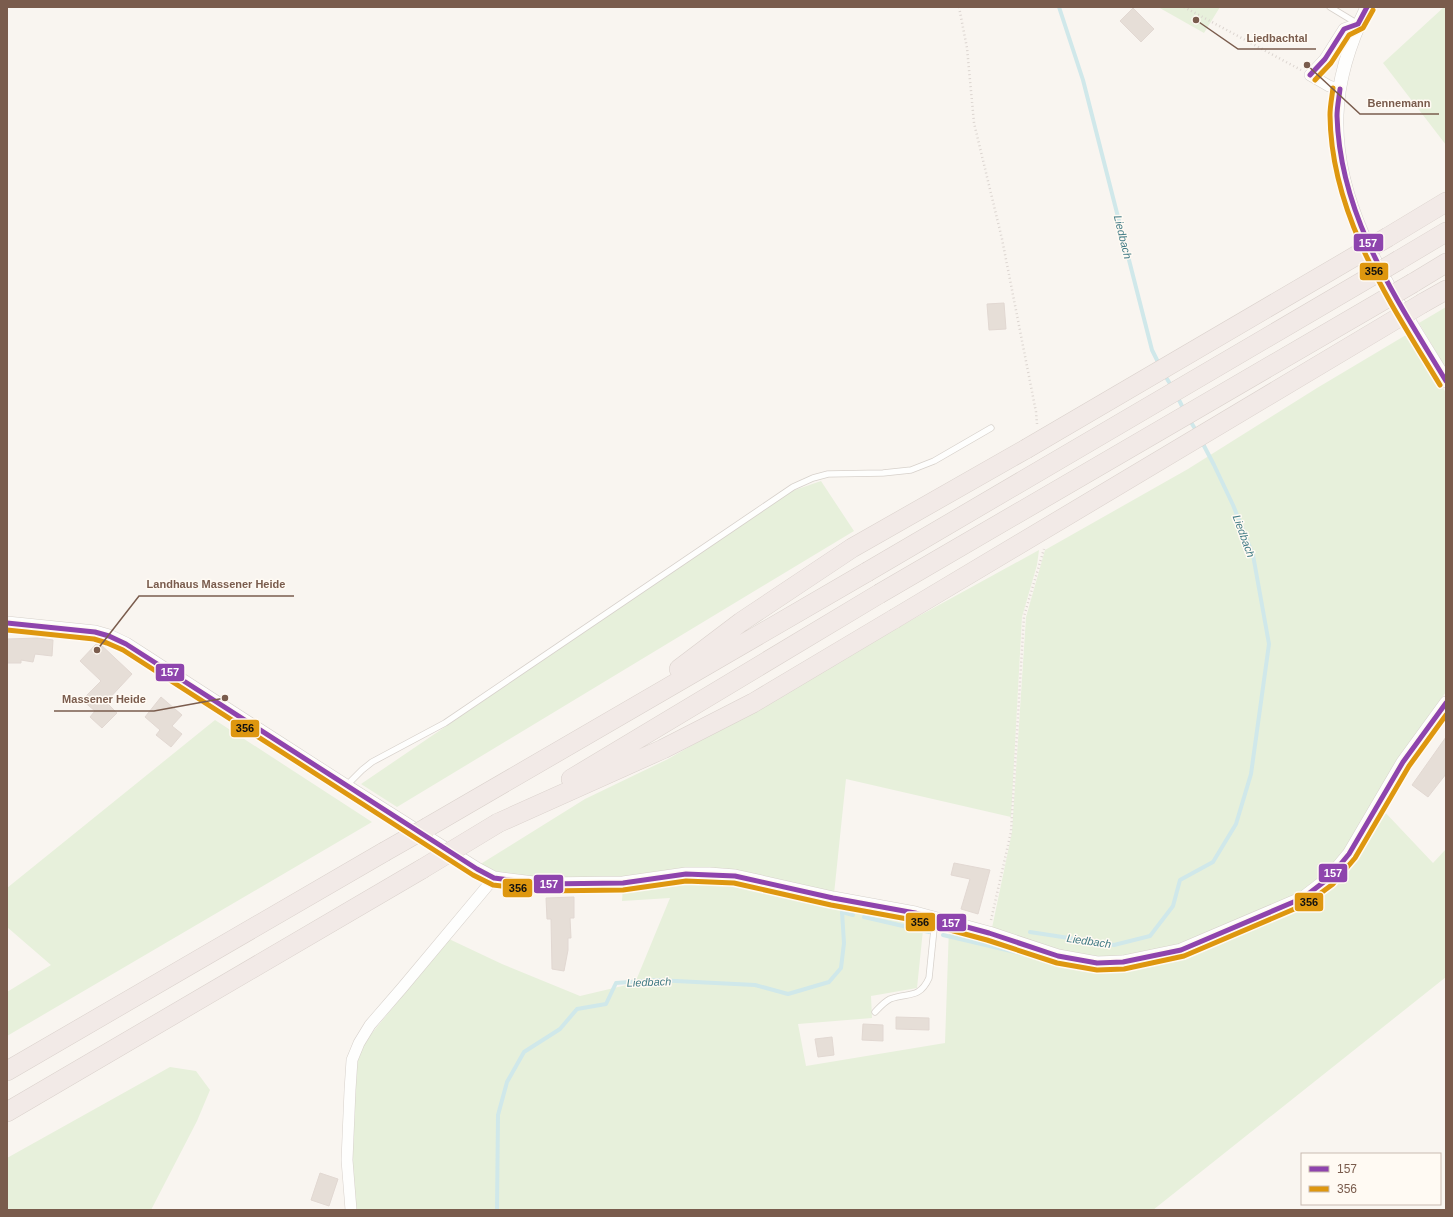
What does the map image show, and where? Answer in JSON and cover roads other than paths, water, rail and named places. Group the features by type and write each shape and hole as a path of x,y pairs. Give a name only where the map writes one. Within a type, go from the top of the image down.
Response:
{"highway":[{"path":"616,717 741,622 852,548 1040,441 1446,202"},
{"path":"7,1071 867,572 1446,232"},
{"path":"7,1112 422,869 879,594 1446,263"},
{"path":"498,823 663,749 753,703 1446,290"}],"street":[{"path":"1367,7 1358,24 1346,60 1340,89 1337,115 1338,140 1342,170 1356,219 1385,280 1446,381"},
{"path":"1340,89 1329,86 1310,75 1325,59 1344,29 1358,24"},
{"path":"7,623 95,632 109,636 126,644 346,786 477,869 494,878 542,884 623,883 686,874 734,876 833,898 915,913 988,932 1058,956 1097,963 1123,962 1180,950 1303,898 1316,889 1329,878 1349,854 1403,762 1446,704"},
{"path":"351,1210 347,1160 350,1090 352,1060 359,1043 370,1025 494,878"}],"lane":[{"path":"1330,7 1358,24"},
{"path":"346,786 372,762 400,746 445,724 793,487 813,478 828,474 883,473 911,470 934,461 991,428"},
{"path":"875,1012 888,1000 916,993 925,987 929,978 935,918"}],"waterway":[{"name":"Liedbach","path":"1059,7 1083,80 1152,350 1160,366"},
{"name":"Liedbach","path":"1164,374 1172,387"},
{"name":"Liedbach","path":"1177,396 1184,410"},
{"name":"Liedbach","path":"1189,419 1197,432"},
{"name":"Liedbach","path":"1030,932 1114,945 1150,936 1173,906 1180,880 1213,862 1236,824 1251,774 1269,644 1253,555 1233,505 1202,442"},
{"name":"Liedbach","path":"497,1210 498,1115 507,1082 524,1052 560,1029 577,1009 606,1004 616,983 656,980 755,985 788,994 829,982 841,968 844,943 842,912 853,915"},
{"name":"Liedbach","path":"864,917 929,932"},
{"name":"Liedbach","path":"943,935 1023,954"}],"place":[{"name":"Liedbachtal","path":"1196,20"},
{"name":"Bennemann","path":"1307,65"},
{"name":"Landhaus Massener Heide","path":"97,650"},
{"name":"Massener Heide","path":"225,698"}]}
